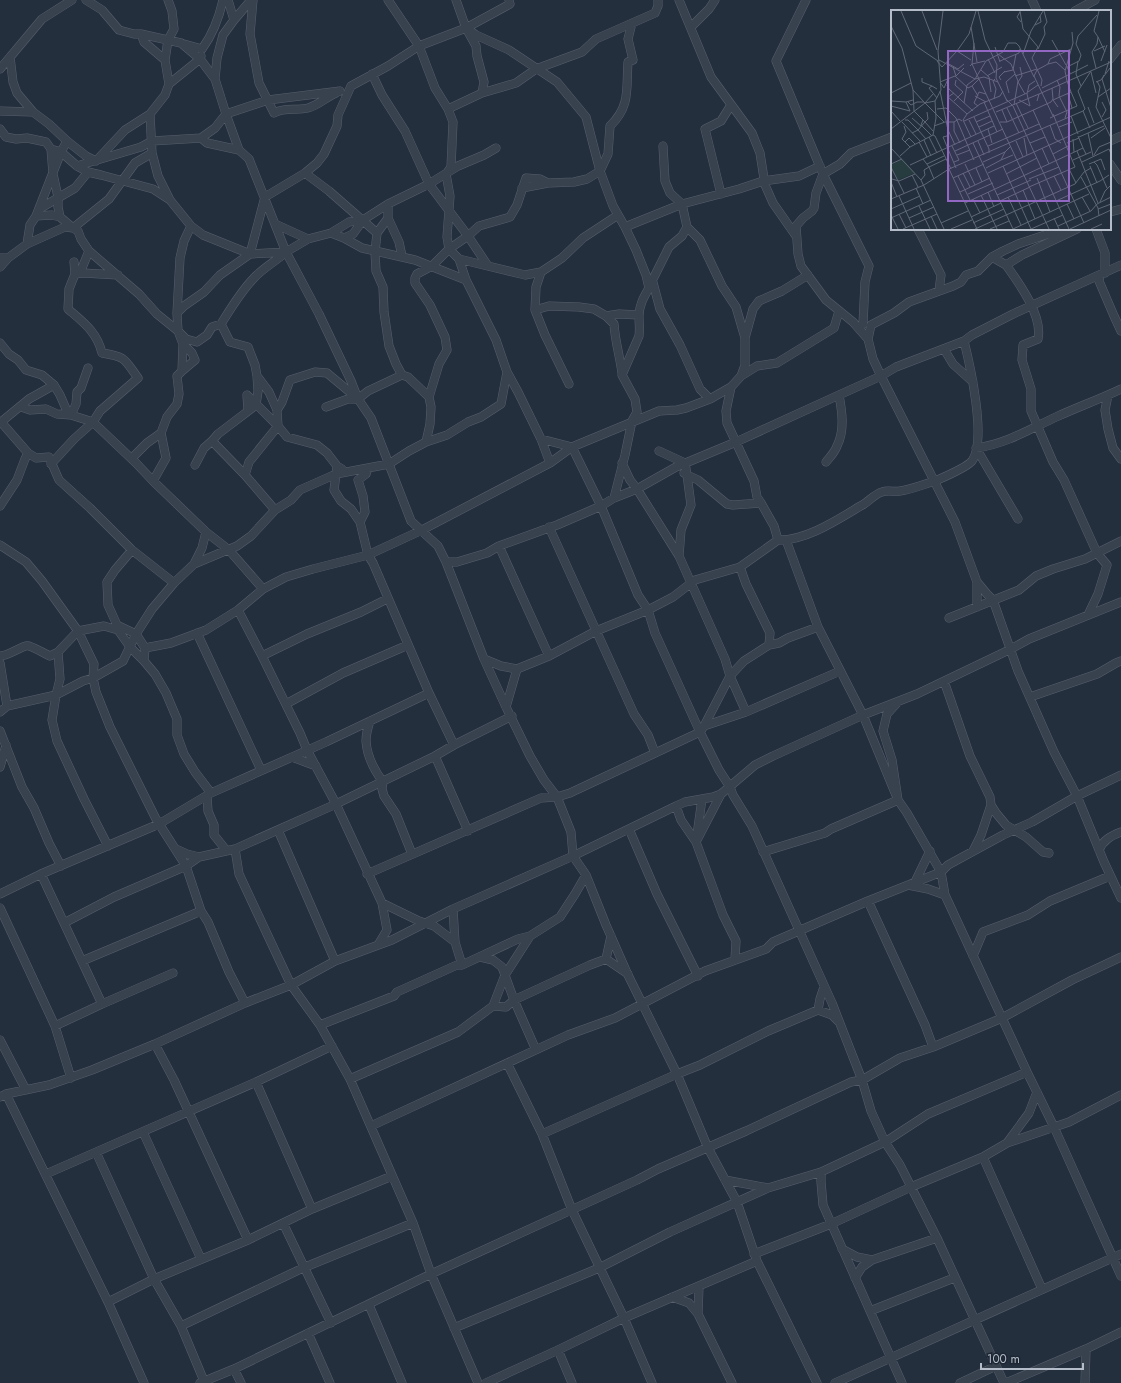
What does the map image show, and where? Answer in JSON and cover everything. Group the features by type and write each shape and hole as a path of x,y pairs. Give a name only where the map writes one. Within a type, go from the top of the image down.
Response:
{"street":[{"path":"0,69 42,19 72,0"},
{"path":"86,0 102,10 119,30 202,48"},
{"path":"96,161 125,130 150,114 165,95 169,84 165,60 168,40 174,29 172,11 168,0"},
{"path":"169,84 200,59 202,48 216,25 222,0"},
{"path":"228,0 234,20"},
{"path":"215,79 217,58 223,35 252,0"},
{"path":"252,0 250,34 259,83 274,113 278,110 298,110 314,106 388,66 419,46 466,28 510,4 510,0"},
{"path":"388,0 419,46 435,88 448,109 453,122 451,166 446,174 450,196 447,237 449,249 459,259 466,280 496,340 507,372 541,439 550,463"},
{"path":"456,0 466,28 476,46 484,82 482,93"},
{"path":"448,109 482,93 516,83 536,69 582,52 596,39 655,12 658,6 658,0"},
{"path":"679,0 711,77 752,133 760,153 764,181 773,203 796,237"},
{"path":"691,27 709,9 715,0"},
{"path":"806,0 776,62 822,170 869,266 865,282 868,338 873,359 955,522 977,582 978,607"},
{"path":"1032,0 1037,10"},
{"path":"1077,10 1095,0"},
{"path":"426,442 431,418 429,397 439,364 447,350 445,337 430,305 415,283 415,278 417,274 432,266 449,249 468,236 479,226 510,217 517,205 526,178 540,179 548,183 574,182 587,179 600,171 608,154 610,126 618,118 627,95 628,62 633,60 628,39 632,23"},
{"path":"466,28 476,35 509,50 557,82 586,117 600,171 646,276 648,288"},
{"path":"140,34 144,42 165,60"},
{"path":"181,43 200,59 215,79 239,150 248,159 265,197 286,252 319,314 358,398 371,418 410,521 408,536"},
{"path":"1111,58 1121,45"},
{"path":"10,57 13,82 17,93 33,112 86,156 96,161"},
{"path":"372,74 382,95 405,131 429,184 468,236 488,266"},
{"path":"177,313 184,306 204,292 220,275 250,254 265,197 304,173 317,163 324,154 337,126 338,115 351,86"},
{"path":"77,166 141,147 152,142 200,138 215,128 226,114 268,100 340,91"},
{"path":"721,194 706,129 721,121 731,105"},
{"path":"1,110 33,112"},
{"path":"150,114 152,153 158,176 170,200 192,226 203,235 250,254 286,252"},
{"path":"0,129 6,137 16,139 27,138 46,142 51,149 52,174 58,197 60,217"},
{"path":"1111,141 1121,136"},
{"path":"625,227 682,204 764,181 799,176 840,164 851,153 863,147 875,145 891,137"},
{"path":"200,138 207,143 239,150"},
{"path":"27,244 30,225 37,213 61,152 67,141"},
{"path":"663,146 665,181 670,193 682,204 687,226 700,240 722,286 736,307 745,338"},
{"path":"344,238 353,234 363,220 388,204 429,184 458,166 496,148"},
{"path":"51,149 61,152 77,166 88,172 101,174 153,189 170,200"},
{"path":"0,267 3,259 27,244 65,227 73,228 109,199 135,163 152,153"},
{"path":"1111,165 1121,180"},
{"path":"822,170 814,208 796,226 798,254 801,266 826,300 838,312 854,322 868,338"},
{"path":"37,213 58,197 75,188 88,172"},
{"path":"304,173 329,191 377,233"},
{"path":"388,204 388,218 399,242 402,256"},
{"path":"1111,212 1121,208"},
{"path":"37,213 60,217 78,231 81,239 89,251 139,294 157,314 186,339 197,342 207,335 212,328 221,324 231,307 254,277 286,252 308,239 331,233 349,222 363,220"},
{"path":"459,259 525,275 541,272 562,258 583,238 618,215"},
{"path":"388,218 377,233 375,252 376,271 383,287 384,312 389,346 402,375"},
{"path":"275,224 308,239"},
{"path":"182,372 183,344 178,331 177,313 180,258 184,241 192,226"},
{"path":"622,375 639,336 639,315 642,301 668,247 682,236 687,226"},
{"path":"919,230 942,275 939,291"},
{"path":"145,648 171,643 211,626 238,610 263,589 286,577 312,568 368,555 422,530 511,482 550,463 572,447 659,411 682,409 710,399 731,387 741,376 757,366 777,363 841,324 854,322 867,325 894,314 909,302 961,282 966,275 978,270 992,257 1018,244 1060,230"},
{"path":"1006,265 1022,255 1076,230"},
{"path":"1096,230 1105,253 1102,274 1099,281 1121,331"},
{"path":"331,233 362,248 375,252 402,256 466,280"},
{"path":"51,464 74,439 93,422 100,411 138,378 124,359 117,355 102,353 100,345 94,334 85,323 68,308 70,283 75,274 82,268 89,251"},
{"path":"992,257 1006,265 1031,306 1040,332 1038,339 1023,345 1022,360 1031,389 1031,411 1053,462 1064,480 1097,553 1107,565 1098,594 1088,615"},
{"path":"74,262 75,274"},
{"path":"446,562 457,562 487,553 499,546 601,506 614,498 637,489 676,467 736,442 881,376 896,367 964,341 972,335 1031,306 1121,266"},
{"path":"541,272 536,287 535,310 545,335 569,384"},
{"path":"75,274 118,275"},
{"path":"741,376 745,365 745,338 753,308 759,301 782,291 808,275"},
{"path":"652,279 660,309 680,345 700,389 710,399"},
{"path":"535,310 549,306 594,309 606,316 614,324 615,341 620,359 622,375 636,404 637,412 632,421 614,498"},
{"path":"834,328 838,312"},
{"path":"606,316 619,314 639,315"},
{"path":"195,465 204,448 218,434 256,405 258,391 256,365 248,347 230,342 221,324"},
{"path":"484,659 501,666 517,669 549,656 596,631 648,610 673,597 691,582 740,567 782,540 819,530 866,503 882,491 900,491 934,481 953,473 972,461 976,448 978,428 977,401 972,370 964,341"},
{"path":"0,343 26,370 42,375 54,386 71,416"},
{"path":"132,458 147,443 161,433 167,418 177,404 179,394 177,376 195,360 192,353 183,344"},
{"path":"944,349 953,364 973,382"},
{"path":"0,354 9,354"},
{"path":"71,416 76,404 77,392 81,388 88,368"},
{"path":"277,410 282,402 290,380 315,372 327,373 358,398"},
{"path":"0,712 7,706 56,695 83,681 93,678 123,661 136,634 152,609 174,582 194,564 237,546 251,536 275,510 291,500 300,490 337,470 348,473 389,464 426,442 447,435 468,422 481,418 501,404 507,372"},
{"path":"326,407 348,399 358,398 368,390 402,375 408,377 429,397"},
{"path":"245,475 249,462 278,426 277,410 269,392 257,376"},
{"path":"54,386 29,399 1,422 28,453 36,458 48,457 59,480 90,508 132,550 174,582"},
{"path":"731,387 726,411 727,423 754,481 757,497 782,540 818,627 863,715 898,800 930,851 941,872 945,895 1054,1127 1121,1276"},
{"path":"976,448 990,446 1009,440 1121,389"},
{"path":"248,411 247,395 287,437 317,445 327,453 337,470 334,490"},
{"path":"826,462 837,446 841,432 842,415 839,395"},
{"path":"1108,395 1105,410 1107,424 1113,448 1121,459"},
{"path":"21,407 30,410 46,409 57,414 93,422 132,458 153,481 206,532 229,550 263,589"},
{"path":"153,481 166,458 161,433"},
{"path":"541,439 572,447 601,506 638,595 648,610 655,633 702,729 719,770 752,826 841,1025 862,1080 871,1111 885,1142 900,1165 937,1238 954,1278 1005,1383 1086,1349 1121,1332"},
{"path":"212,441 245,475 275,510"},
{"path":"976,448 1018,519"},
{"path":"659,450 685,463"},
{"path":"0,506 17,480 28,453"},
{"path":"622,463 630,480 679,556 725,659 730,676 746,712"},
{"path":"679,556 681,530 691,505 685,463"},
{"path":"676,467 687,475 698,480 727,504 761,503"},
{"path":"360,522 365,512 363,496 358,480 366,474 368,468"},
{"path":"318,481 334,490 341,501 351,508 360,522 368,555 373,563 429,693 454,745"},
{"path":"410,521 422,530 438,546 446,562 484,659 506,707 512,716 530,756 544,780 557,797 571,832 573,856 586,875 628,975 677,1074 708,1148 737,1202 755,1257 817,1383"},
{"path":"549,527 634,714 648,735 655,753"},
{"path":"194,564 202,548 206,532"},
{"path":"949,618 1019,590 1036,576 1085,559 1121,542"},
{"path":"0,545 26,562 42,581 78,631 94,664 93,678 96,692 110,727 159,824 186,866 200,911 208,922 227,967 245,1003"},
{"path":"499,546 549,656"},
{"path":"132,550 107,582 108,605 117,625 136,634 145,648 144,661"},
{"path":"740,567 746,584 770,633 769,645"},
{"path":"977,582 993,600 1018,671 1054,752 1077,796 1110,876 1121,898"},
{"path":"262,656 307,634 361,612 387,598"},
{"path":"696,842 722,794 755,765 863,715 898,702 944,681 1029,639 1121,602"},
{"path":"238,610 286,704 307,750 336,804 367,874 382,903 387,930 378,945"},
{"path":"0,656 4,656 28,645 50,656 58,652 78,631 104,626 118,630 130,647 155,674 166,693 177,719 177,735 184,754 209,795 208,811 214,825 214,835 226,850"},
{"path":"702,729 730,676 744,661 769,645 779,643 788,638 818,627"},
{"path":"196,633 261,770"},
{"path":"286,704 343,673 408,645"},
{"path":"58,652 60,679 52,720 57,741 108,846"},
{"path":"1030,697 1097,674 1121,661"},
{"path":"0,663 7,706"},
{"path":"506,707 517,669"},
{"path":"367,874 541,798 557,797 570,793 702,729 746,712 840,671"},
{"path":"944,681 970,756 990,797 991,805 981,835 973,851"},
{"path":"0,894 41,874 159,824 209,795 429,693"},
{"path":"898,702 887,714 883,731 892,760 898,800"},
{"path":"64,923 114,897 186,866 199,857 235,849 336,804 435,756 512,716"},
{"path":"370,721 366,740 374,770 383,782 382,789 384,796 396,814 412,854"},
{"path":"0,731 22,788 34,808 61,866"},
{"path":"0,767 6,745"},
{"path":"435,756 468,831"},
{"path":"292,757 316,766"},
{"path":"371,1126 576,1031 615,1018 643,1005 662,993 735,959 766,949 773,942 868,901 941,872 948,865 973,851 1013,830 1032,822 1077,796 1121,775"},
{"path":"144,1383 108,1302 46,1174 3,1096 49,1085 70,1078 154,1044 245,1003 292,985 336,961 392,940 453,909 573,856 685,802 722,794"},
{"path":"696,842 702,799"},
{"path":"763,852 825,833 898,800"},
{"path":"991,805 1001,820 1013,830 1026,837 1044,852 1049,853"},
{"path":"676,806 681,820 696,842 723,915 736,941 735,959"},
{"path":"629,829 657,894 698,976"},
{"path":"278,830 336,961"},
{"path":"1099,850 1101,843 1121,832"},
{"path":"175,848 187,854 199,857"},
{"path":"235,849 239,874 292,985 320,1025 350,1079 413,1223 431,1274 478,1383"},
{"path":"911,884 930,851"},
{"path":"41,874 102,1004"},
{"path":"320,1025 394,996 397,992 457,965 462,965 518,939 530,936 560,916 586,875"},
{"path":"973,956 983,932 1028,915 1050,901 1110,876"},
{"path":"911,884 945,895"},
{"path":"868,901 922,1019 933,1047"},
{"path":"382,903 419,921 426,922 434,926 454,942"},
{"path":"0,908 55,1026 70,1078"},
{"path":"453,909 454,942 462,965"},
{"path":"82,961 200,911"},
{"path":"350,1079 458,1032 493,1006 505,975 530,936"},
{"path":"606,959 611,936"},
{"path":"480,957 493,960 502,967 514,1000 536,1050"},
{"path":"96,1152 154,1279 181,1326 202,1382 234,1369 431,1274 638,1180 658,1169 746,1132 851,1082 862,1080 900,1058 933,1047 1002,1018 1072,980 1121,957"},
{"path":"606,959 628,975"},
{"path":"493,1006 506,1007 514,1000 606,959"},
{"path":"55,1026 173,973"},
{"path":"818,1010 824,987"},
{"path":"542,1134 700,1065 768,1031 818,1010 832,1015 841,1025"},
{"path":"0,1040 26,1090"},
{"path":"154,1044 188,1111 248,1240"},
{"path":"46,1174 256,1082 332,1046"},
{"path":"507,1063 542,1134 572,1210 624,1318 652,1383"},
{"path":"454,1328 599,1268 670,1232 768,1188 821,1172 885,1142 928,1114 1027,1072"},
{"path":"256,1082 312,1209"},
{"path":"1007,1143 1029,1113 1037,1092"},
{"path":"486,1383 624,1318 699,1286 755,1257 911,1187 983,1157 1007,1143 1069,1122 1121,1095"},
{"path":"143,1132 201,1259"},
{"path":"983,1157 1042,1289"},
{"path":"821,1172 823,1205 902,1383"},
{"path":"108,1302 154,1279 248,1240 312,1209 392,1176"},
{"path":"725,1180 768,1188"},
{"path":"283,1223 330,1323"},
{"path":"181,1326 303,1268 413,1223"},
{"path":"855,1278 862,1267 872,1260 937,1238"},
{"path":"842,1250 857,1257 872,1260"},
{"path":"835,1383 1121,1254"},
{"path":"870,1311 954,1278"},
{"path":"698,1314 699,1286"},
{"path":"672,1297 689,1303 698,1314 732,1383"},
{"path":"369,1305 402,1383"},
{"path":"308,1333 330,1383"},
{"path":"1085,1383 1086,1349"},
{"path":"558,1350 572,1383"},
{"path":"960,1383 996,1366"},
{"path":"234,1369 241,1383"}]}
